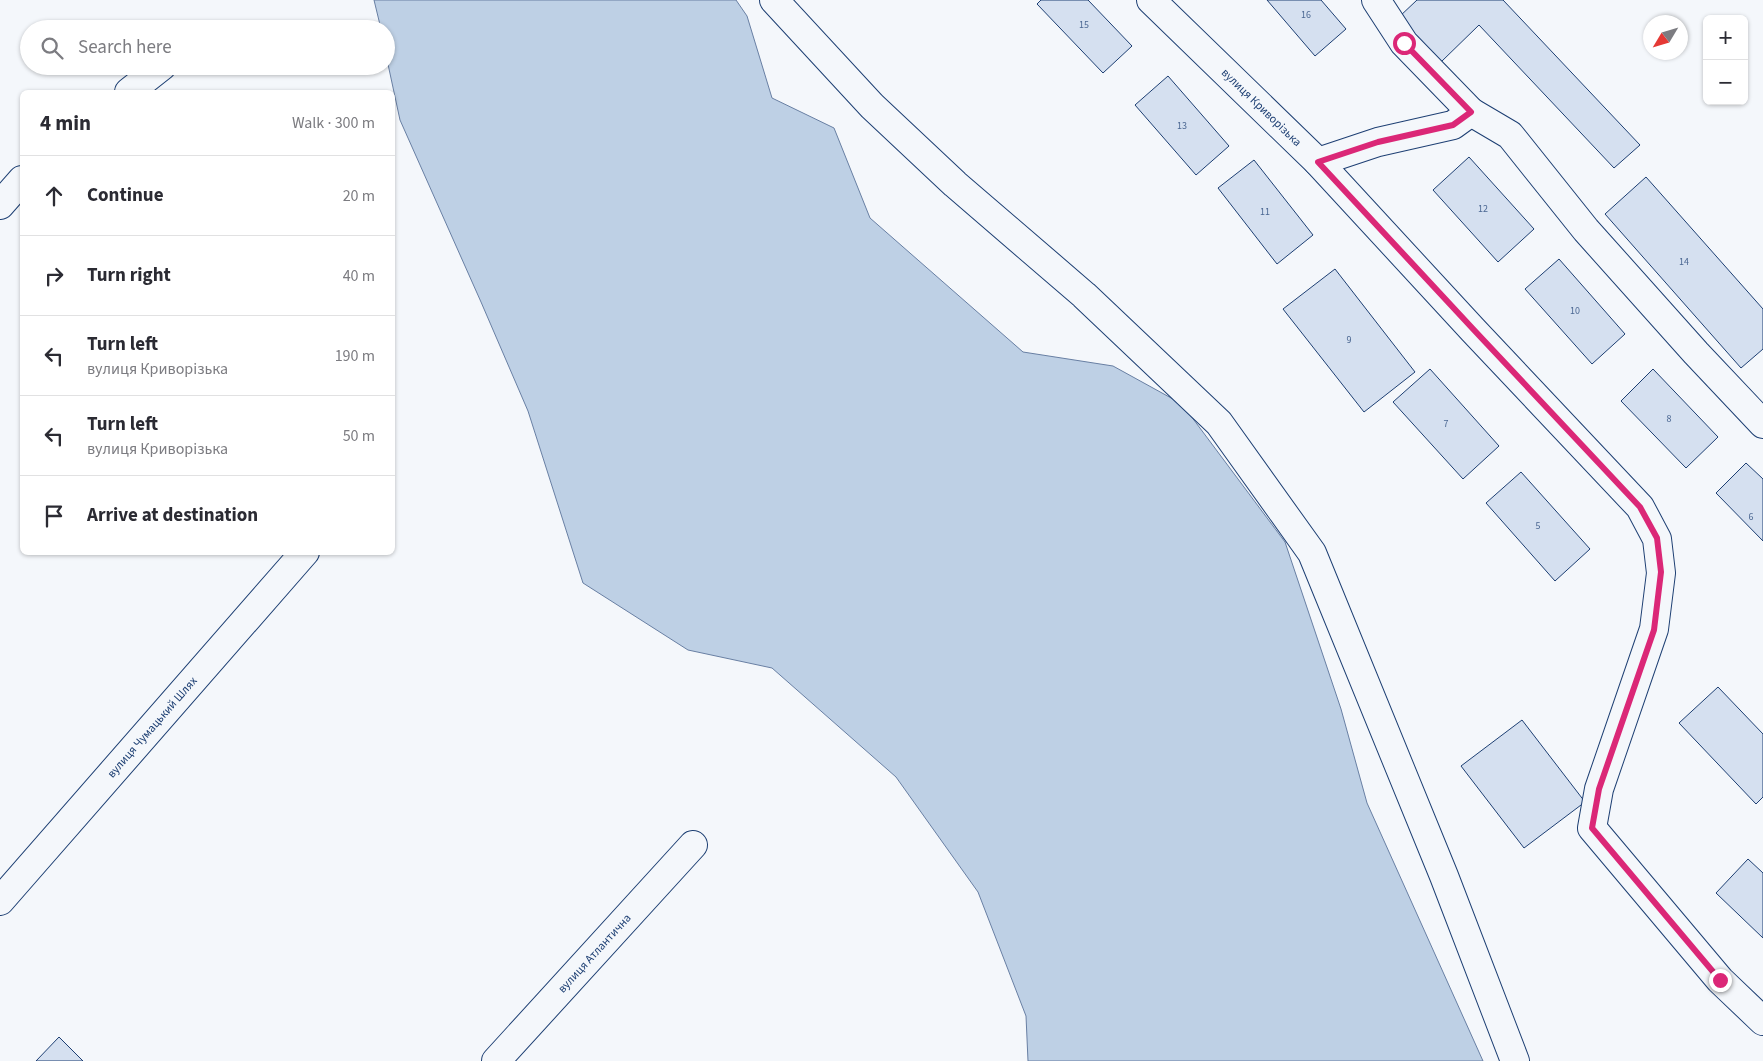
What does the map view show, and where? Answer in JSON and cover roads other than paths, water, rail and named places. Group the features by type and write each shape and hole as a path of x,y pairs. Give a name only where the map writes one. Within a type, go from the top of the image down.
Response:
{"street":[{"path":"774,0 872,106 955,184 1084,295 1218,423 1312,553 1444,876 1515,1061"},
{"name":"вулиця Криворізька","path":"1151,0 1318,162 1640,507 1657,538 1661,572 1654,630 1599,789 1592,828 1720,980 1763,1021"},
{"path":"1376,0 1404,43 1471,112 1510,135 1586,230 1696,353 1763,424"},
{"path":"132,90 151,75"},
{"path":"1318,162 1378,142 1453,125 1471,112"},
{"path":"0,205 20,182"},
{"name":"вулиця Чумацький Шлях","path":"0,901 302,555"},
{"name":"вулиця Атлантична","path":"496,1061 693,845"}],"water":[{"path":"374,0 736,0 747,16 772,98 834,128 870,218 1023,352 1113,366 1182,404 1285,542 1341,709 1367,803 1483,1061 1028,1061 1026,1016 978,892 896,777 772,668 688,650 583,583 528,411 400,120 390,75 395,75 395,20 379,20"}]}
